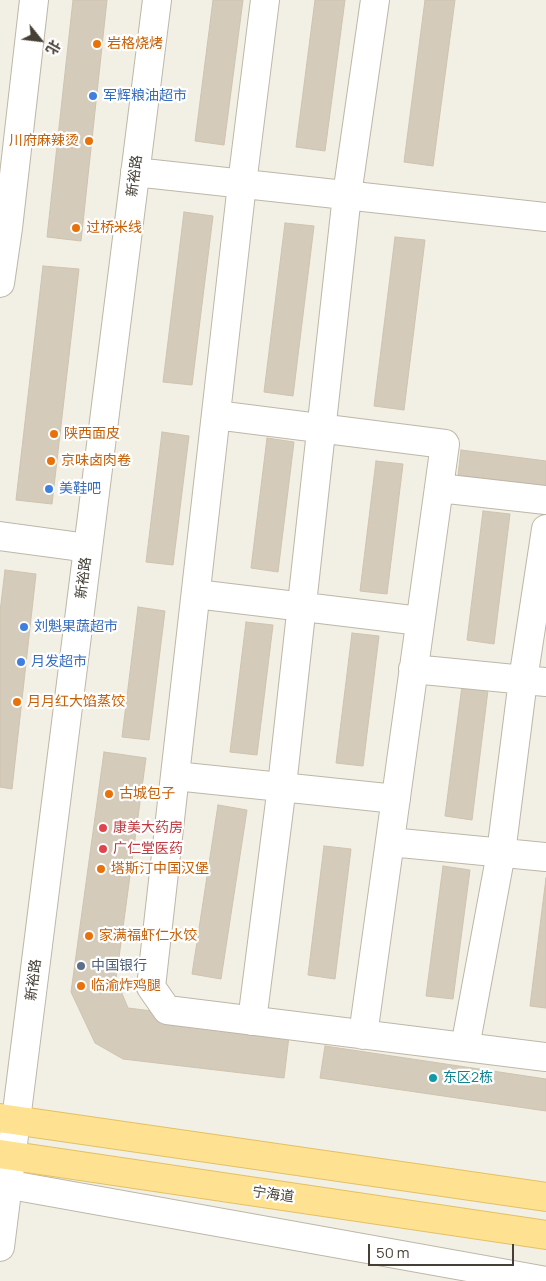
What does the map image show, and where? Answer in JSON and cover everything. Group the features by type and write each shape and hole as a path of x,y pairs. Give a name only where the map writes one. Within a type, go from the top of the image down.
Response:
{"main road":[{"path":"8,1119 546,1197"},
{"name":"宁海道","path":"6,1155 546,1235"}],"street":[{"path":"0,283 4,228 34,0"},
{"name":"新裕路","path":"0,1247 8,1119 88,548 157,0"},
{"path":"265,0 242,184 151,987 167,1010 546,1057"},
{"path":"252,1021 282,786 347,195 375,0"},
{"path":"135,172 546,217"},
{"path":"216,415 445,444 363,1035"},
{"path":"439,488 546,500"},
{"path":"465,1048 534,681 546,529"},
{"path":"0,536 88,548"},
{"path":"196,594 420,621"},
{"path":"414,669 534,681"},
{"path":"175,776 396,799"},
{"path":"390,842 546,857"},
{"path":"4,1184 546,1281"}],"building":[{"path":"73,0 107,0 81,241 47,237"},
{"path":"213,0 243,0 224,145 195,141"},
{"path":"315,0 345,0 325,151 296,147"},
{"path":"425,0 455,0 433,166 404,162"},
{"path":"184,212 213,216 192,385 163,382"},
{"path":"285,223 314,226 293,396 264,392"},
{"path":"395,237 425,240 404,410 374,406"},
{"path":"43,266 79,269 52,504 16,500"},
{"path":"162,432 189,436 173,565 146,562"},
{"path":"267,438 294,442 278,572 251,568"},
{"path":"461,450 546,461 546,486 458,475"},
{"path":"376,461 403,464 387,594 360,591"},
{"path":"483,511 510,514 494,644 467,640"},
{"path":"5,570 36,574 12,789 0,787 0,612"},
{"path":"138,607 165,611 149,740 122,737"},
{"path":"246,622 273,625 257,755 230,752"},
{"path":"352,633 379,636 363,766 336,763"},
{"path":"462,686 488,690 472,820 445,816"},
{"path":"104,752 146,758 116,979 128,1008 290,1028 284,1078 123,1059 95,1043 71,992"},
{"path":"218,805 247,810 221,979 192,974"},
{"path":"324,846 351,849 335,979 308,975"},
{"path":"443,866 470,870 453,999 426,996"},
{"path":"546,878 546,1008 530,1006"},
{"name":"东区2栋","path":"325,1046 546,1079 546,1111 320,1078"}],"place":[{"name":"岩格烧烤","path":"97,44"},
{"name":"军辉粮油超市","path":"93,96"},
{"name":"川府麻辣烫","path":"89,141"},
{"name":"过桥米线","path":"76,228"},
{"name":"陕西面皮","path":"54,434"},
{"name":"京味卤肉卷","path":"51,461"},
{"name":"美鞋吧","path":"49,489"},
{"name":"刘魁果蔬超市","path":"24,627"},
{"name":"月发超市","path":"21,662"},
{"name":"月月红大馅蒸饺","path":"17,702"},
{"name":"古城包子","path":"109,794"},
{"name":"康美大药房","path":"103,828"},
{"name":"广仁堂医药","path":"103,849"},
{"name":"塔斯汀中国汉堡","path":"101,869"},
{"name":"家满福虾仁水饺","path":"89,936"},
{"name":"中国银行","path":"81,966"},
{"name":"临渝炸鸡腿","path":"81,986"},
{"name":"东区2栋","path":"433,1078"}]}
